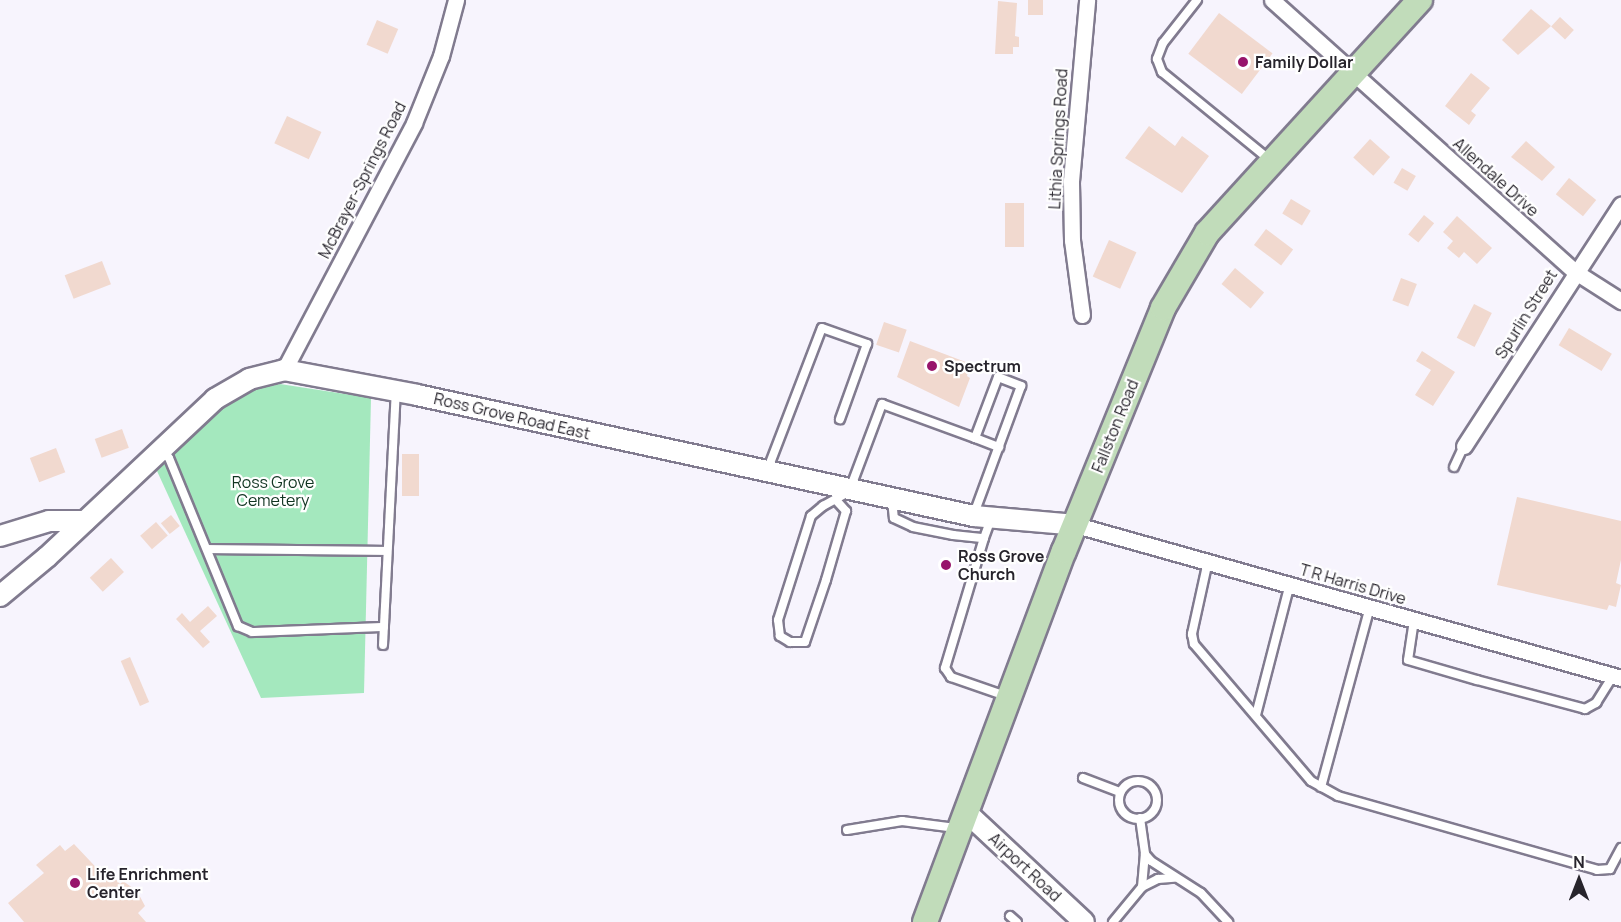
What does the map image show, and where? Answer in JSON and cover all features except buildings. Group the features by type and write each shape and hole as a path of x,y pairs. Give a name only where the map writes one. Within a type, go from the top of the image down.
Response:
{"main road":[{"name":"Fallston Road","path":"925,922 1076,525 1163,308 1207,232 1420,0"}],"street":[{"name":"McBrayer-Springs Road","path":"284,370 414,123 441,56 456,0"},
{"name":"Lithia Springs Road","path":"1083,315 1072,240 1071,181 1087,0"},
{"path":"1272,0 1353,74"},
{"name":"Allendale Drive","path":"1353,74 1574,271 1621,301"},
{"name":"Spurlin Street","path":"1464,446 1574,271 1621,204"},
{"name":"Ross Grove Road East","path":"0,596 85,521 215,399 249,379 284,370 396,390 766,472 846,493 892,499 982,517 1076,525"},
{"path":"0,536 49,520 85,521"},
{"name":"T R Harris Drive","path":"1076,525 1617,677"},
{"name":"Airport Road","path":"963,821 1084,922"}],"lane":[{"path":"1197,0 1163,43 1156,59 1159,65 1271,161"},
{"path":"766,472 822,328 867,344 840,419"},
{"path":"975,438 998,377 1021,386 999,447 982,517 984,538 945,668 951,677 1009,698"},
{"path":"383,645 396,390"},
{"path":"846,493 811,516 777,627 780,636 790,642 805,642 846,511 846,493 882,404 999,447"},
{"path":"1454,467 1464,446"},
{"path":"161,449 169,458 208,549 233,616 244,631 384,627"},
{"path":"892,499 894,518 913,527 984,538"},
{"path":"208,549 387,551"},
{"path":"1208,561 1192,634 1194,644 1311,781 1338,796 1597,870 1610,869 1621,848"},
{"path":"1256,715 1290,584"},
{"path":"1321,787 1370,607"},
{"path":"1414,620 1408,660 1477,680 1585,709 1596,703 1617,677"},
{"path":"1083,778 1120,792"},
{"path":"1120,792 1136,781 1154,790 1155,807 1140,818"},
{"path":"1120,792 1124,812 1140,818"},
{"path":"1140,818 1145,854 1142,887"},
{"path":"847,830 902,821 963,821"},
{"path":"1145,854 1156,867 1201,893 1228,922"},
{"path":"1113,922 1142,887 1158,879 1178,878"},
{"path":"1010,916 1017,922"}],"green space":[{"name":"Ross Grove Cemetery","path":"280,384 371,398 364,693 261,698 157,471 219,409 248,391"}],"place":[{"name":"Family Dollar","path":"1243,62"},
{"name":"Spectrum","path":"932,366"},
{"name":"Ross Grove Church","path":"946,565"},
{"name":"Life Enrichment Center","path":"75,883"}]}
